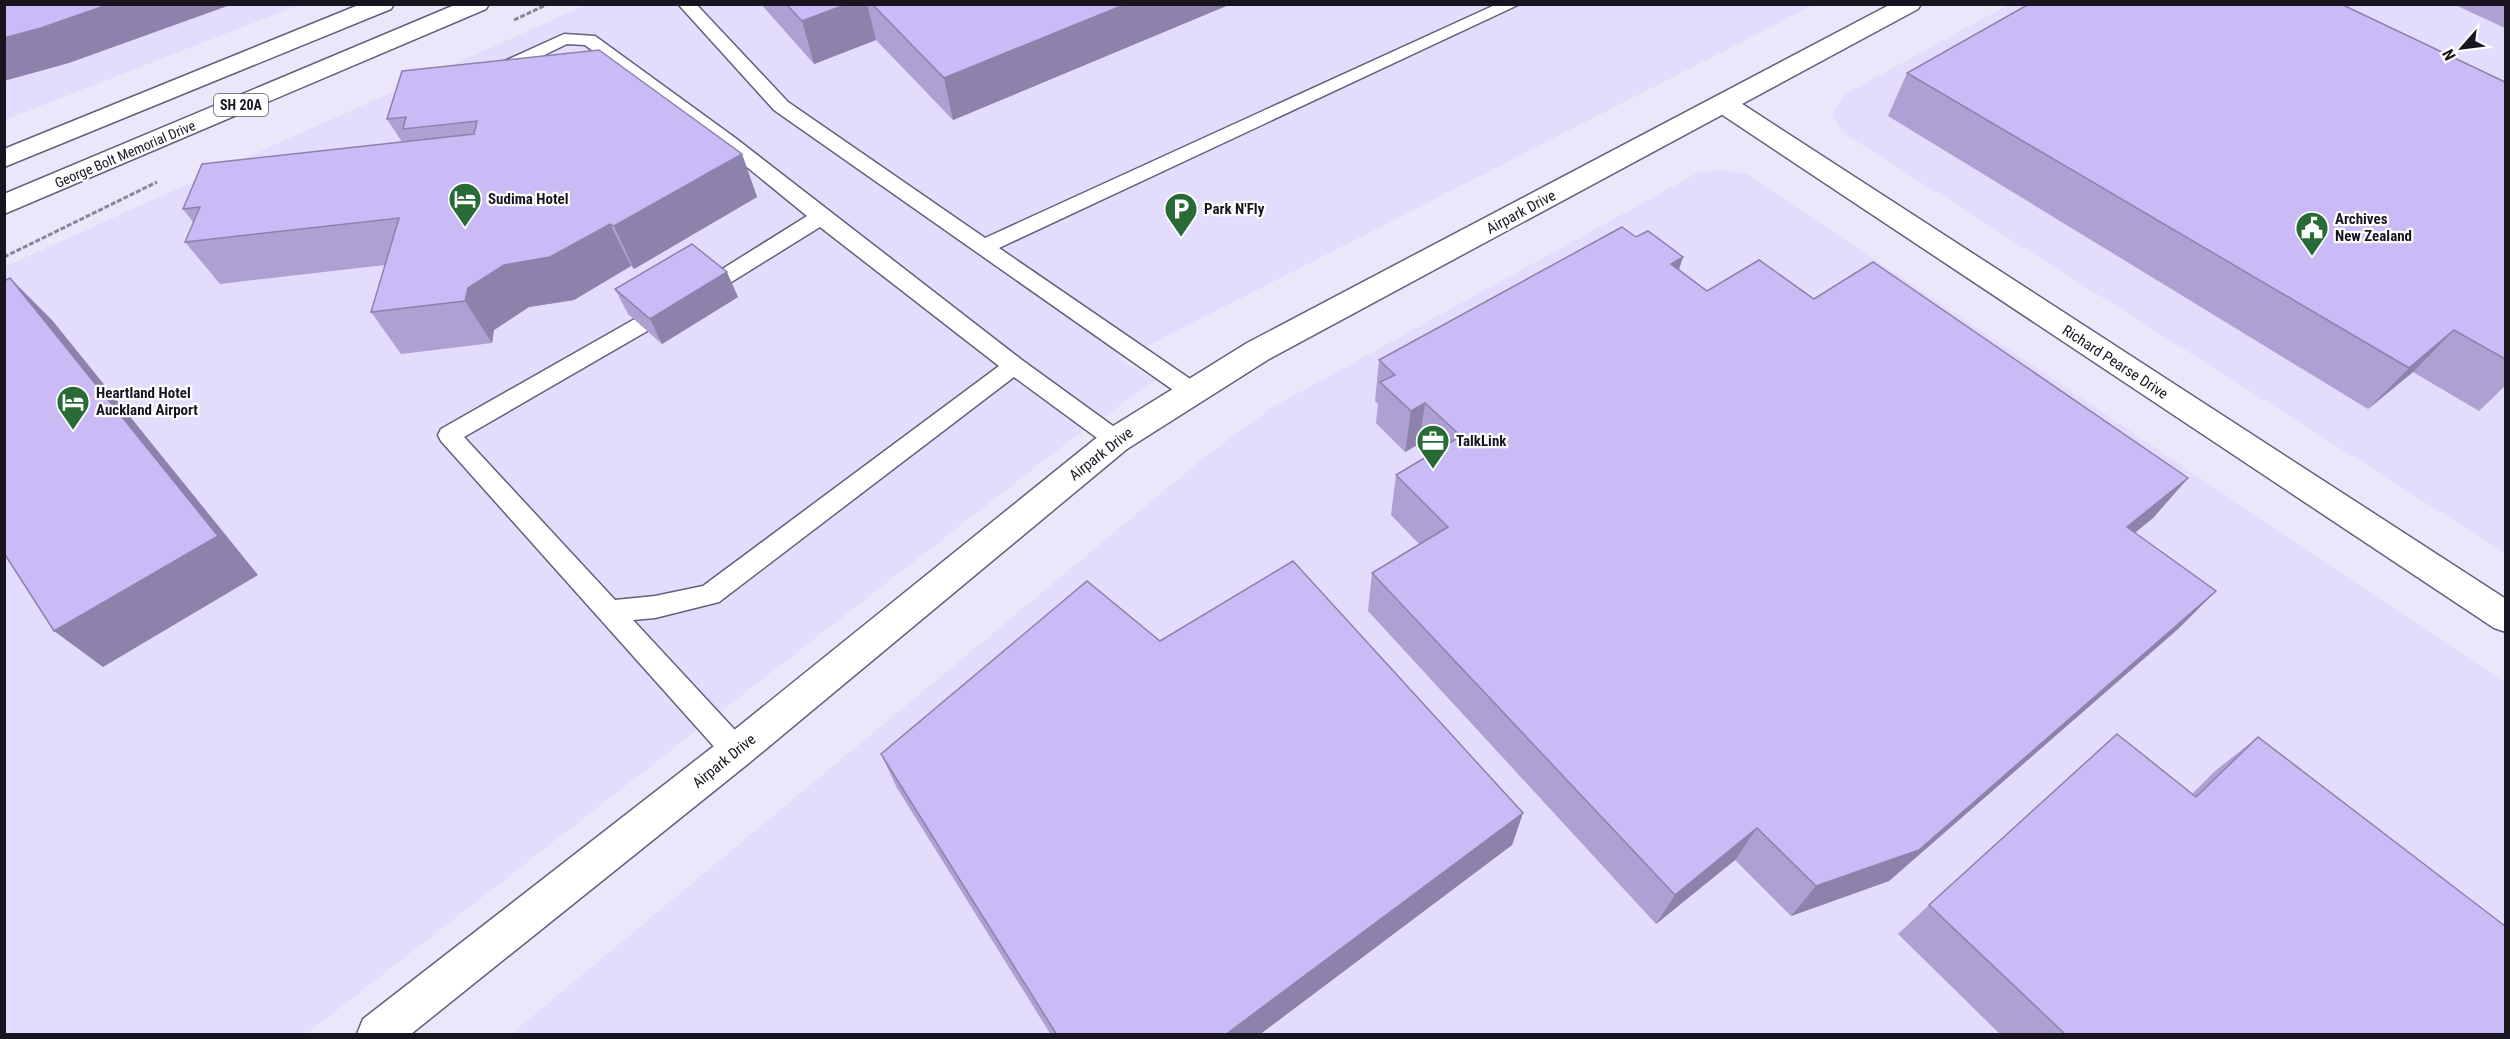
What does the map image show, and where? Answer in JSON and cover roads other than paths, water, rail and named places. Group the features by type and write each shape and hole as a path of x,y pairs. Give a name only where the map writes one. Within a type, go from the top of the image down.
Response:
{"main road":[{"name":"SH 20A","path":"4,159 383,4"},
{"name":"George Bolt Memorial Drive","path":"4,205 478,4"},
{"name":"Airpark Drive","path":"378,1035 736,751 1116,440 1258,351 1910,4"},
{"name":"Richard Pearse Drive","path":"1724,104 2505,618"}],"lane":[{"path":"686,4 781,106 1191,392"},
{"path":"983,247 1512,4"},
{"path":"482,78 564,39 589,40 727,141 821,217 1014,366 1116,440"},
{"path":"718,281 821,217"},
{"path":"641,325 449,435 736,751"},
{"path":"609,611 655,608 710,594 1014,366"}],"place":[{"name":"Sudima Hotel","path":"465,228"},
{"name":"Park N'Fly","path":"1181,238"},
{"name":"Archives New Zealand","path":"2312,257"},
{"name":"Heartland Hotel Auckland Airport","path":"73,431"},
{"name":"TalkLink","path":"1433,470"}]}
